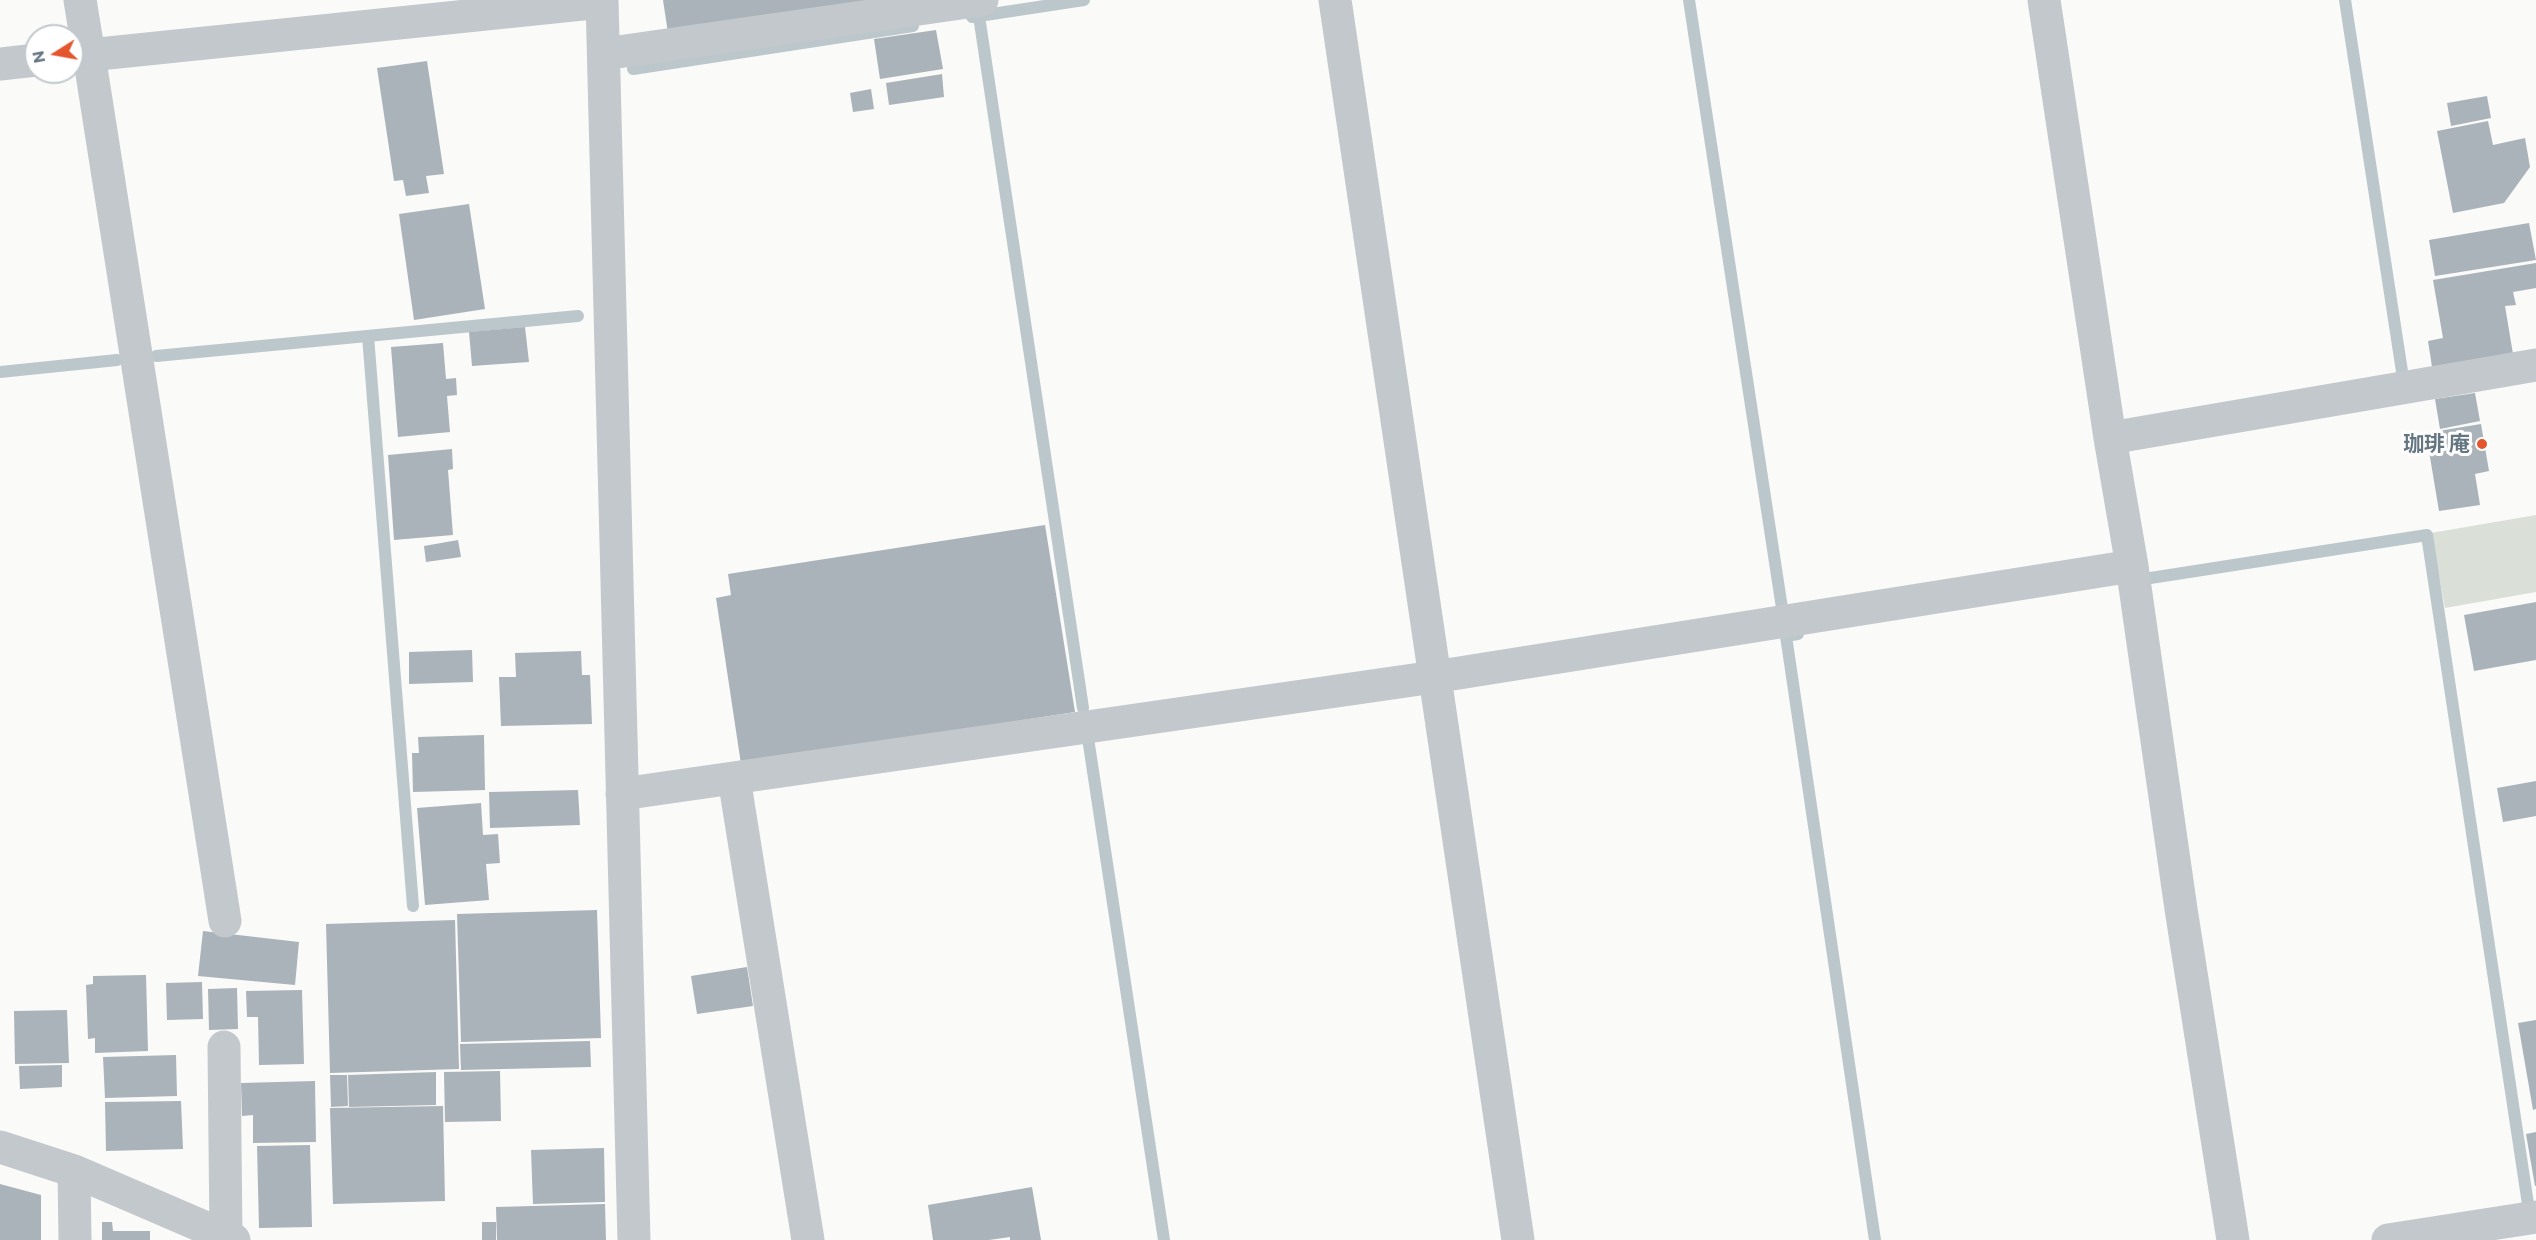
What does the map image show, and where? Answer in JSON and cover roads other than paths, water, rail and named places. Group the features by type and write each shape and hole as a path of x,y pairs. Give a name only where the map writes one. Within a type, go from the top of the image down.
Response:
{"street":[{"path":"80,0 80,24"},
{"path":"604,54 982,0"},
{"path":"1335,0 1518,1240"},
{"path":"2044,0 2110,438 2132,566 2179,898 2233,1240"},
{"path":"84,56 602,1 634,1240"},
{"path":"0,64 24,61"},
{"path":"84,74 225,921"},
{"path":"2110,438 2536,365"},
{"path":"622,794 1434,677 2132,566"},
{"path":"734,778 808,1240"},
{"path":"0,1147 74,1171 230,1238 224,1047"},
{"path":"74,1171 75,1240"},
{"path":"2388,1240 2536,1217"}],"waterway":[{"path":"972,17 1084,0"},
{"path":"1689,0 1782,608"},
{"path":"2345,0 2403,378"},
{"path":"979,16 1083,708"},
{"path":"633,69 913,26"},
{"path":"156,356 578,316"},
{"path":"368,336 413,906"},
{"path":"0,372 117,360"},
{"path":"2144,579 2427,535 2528,1204"},
{"path":"1798,634 1786,636 1875,1240"},
{"path":"1088,738 1164,1240"}],"place":[{"name":"珈琲 庵","path":"2482,444"}]}
